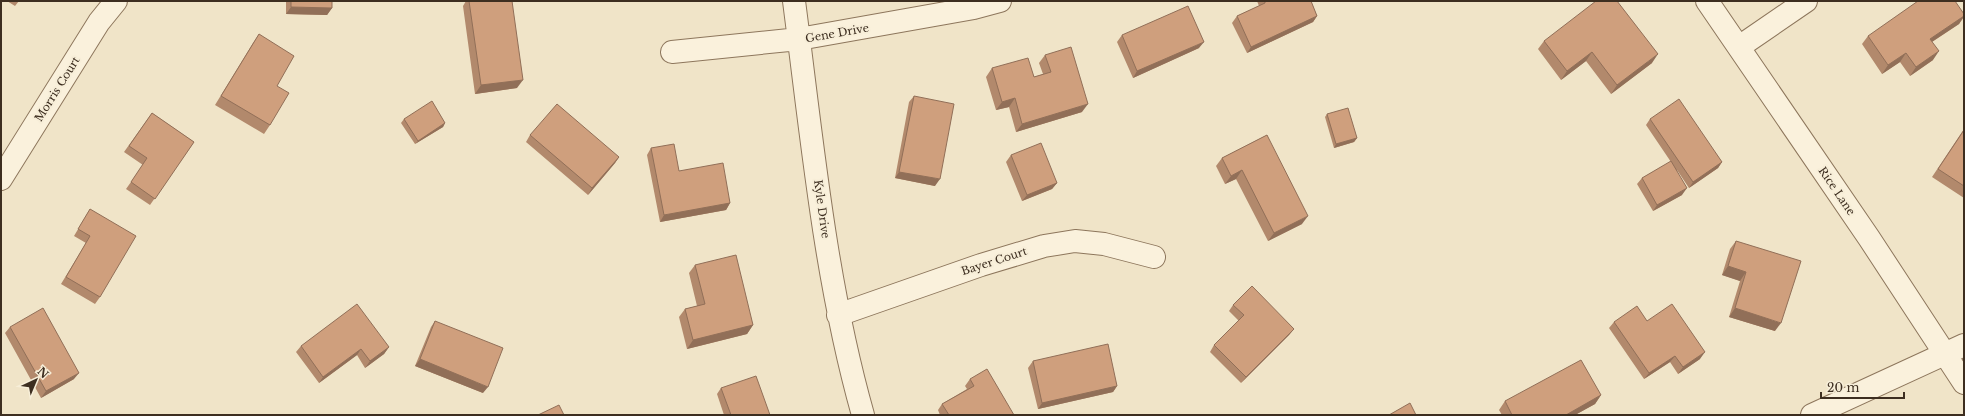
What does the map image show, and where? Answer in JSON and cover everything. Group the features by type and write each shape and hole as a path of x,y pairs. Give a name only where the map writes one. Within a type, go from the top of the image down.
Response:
{"street":[{"name":"Morris Court","path":"1,179 99,22 116,1"},
{"name":"Kyle Drive","path":"794,1 810,131 838,315 863,415"},
{"name":"Gene Drive","path":"672,52 799,39 974,8 1000,1"},
{"name":"Rice Lane","path":"1707,1 1869,238 1964,383"},
{"path":"1739,47 1806,1"},
{"name":"Bayer Court","path":"838,315 981,265 1044,246 1075,241 1104,244 1154,257"},
{"path":"1812,415 1964,345"}],"building":[{"path":"291,1 332,1 332,8 291,7"},
{"path":"469,1 512,1 523,80 481,85"},
{"path":"1265,1 1311,1 1317,16 1251,47 1237,16 1265,3"},
{"path":"1596,1 1617,1 1658,54 1617,85 1592,52 1567,71 1544,41"},
{"path":"1918,1 1955,1 1964,16 1930,39 1939,51 1916,67 1906,53 1888,65 1868,36"},
{"path":"1188,6 1204,42 1137,71 1122,35"},
{"path":"259,34 294,56 277,86 289,93 270,125 221,96"},
{"path":"1071,47 1088,104 1022,124 1015,98 1002,102 992,68 1028,58 1034,77 1051,72 1045,55"},
{"path":"914,96 954,104 940,179 899,172"},
{"path":"1679,99 1722,162 1693,182 1650,119"},
{"path":"432,101 445,123 418,141 404,119"},
{"path":"557,104 619,157 592,188 530,135"},
{"path":"1348,108 1357,138 1336,144 1327,114"},
{"path":"152,113 194,142 155,199 131,182 147,158 129,146"},
{"path":"1964,130 1964,186 1938,169"},
{"path":"1267,135 1308,216 1274,233 1242,170 1231,176 1222,158"},
{"path":"1041,143 1057,183 1027,195 1011,155"},
{"path":"674,144 679,171 723,163 730,203 664,215 651,148"},
{"path":"1671,161 1687,188 1657,205 1642,178"},
{"path":"90,209 136,236 100,297 66,277 90,236 78,229"},
{"path":"1736,241 1801,261 1781,323 1735,308 1746,272 1728,266"},
{"path":"736,255 753,325 693,340 685,309 705,304 695,265"},
{"path":"1252,286 1294,329 1246,377 1214,345 1244,315 1233,305"},
{"path":"357,304 389,347 370,361 361,349 323,377 301,346"},
{"path":"1672,304 1705,352 1683,367 1675,356 1649,373 1614,322 1637,306 1647,321"},
{"path":"43,308 79,373 46,391 10,327"},
{"path":"435,321 503,348 488,387 420,359"},
{"path":"1108,344 1117,386 1042,403 1033,361"},
{"path":"1581,360 1601,395 1566,415 1512,415 1505,401"},
{"path":"987,369 1014,415 949,415 942,404 974,386 970,379"},
{"path":"756,376 770,415 731,415 721,388"},
{"path":"1410,403 1416,415 1389,415"},
{"path":"559,405 564,415 538,415"}]}
